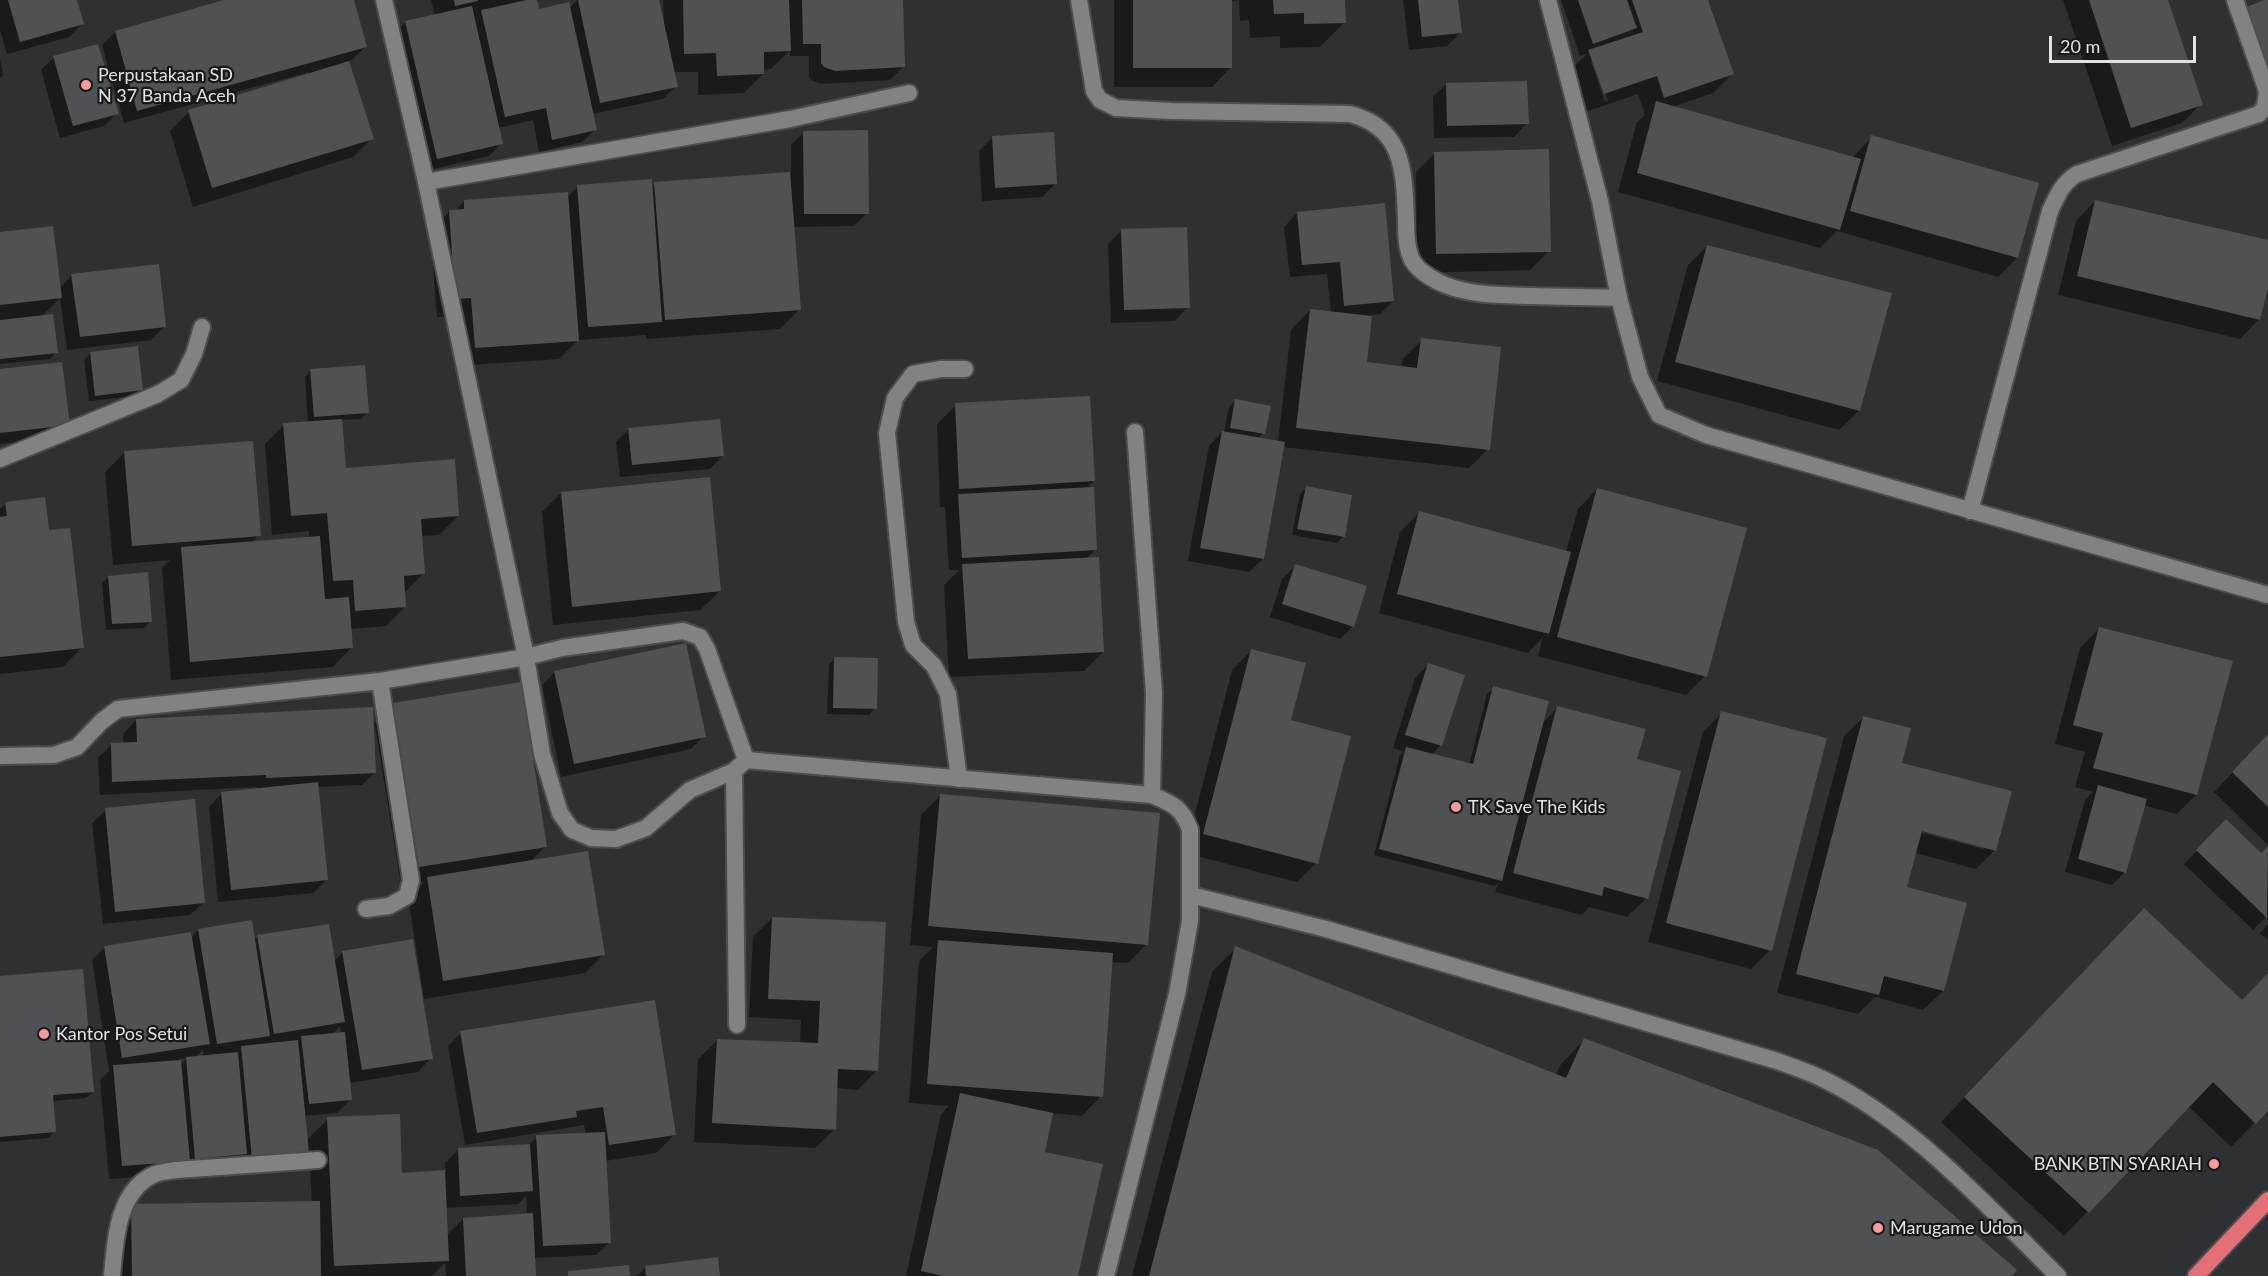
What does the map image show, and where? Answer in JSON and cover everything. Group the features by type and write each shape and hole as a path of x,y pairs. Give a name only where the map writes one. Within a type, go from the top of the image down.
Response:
{"highway":[{"path":"2196,1276 2268,1200"}],"street":[{"path":"384,0 426,182 526,657 542,754 560,813 572,830 591,838 616,839 646,828 690,790 740,766 959,779 1152,795 1176,806 1185,816 1190,830 1190,921 1177,994 1106,1276"},
{"path":"1079,0 1094,91 1100,100 1116,108 1350,114 1365,118 1377,124 1391,139 1404,183 1410,257 1417,267 1428,275 1444,284 1467,291 1496,295 1619,298"},
{"path":"1548,0 1600,201 1619,298 1640,377 1659,415 1706,435 2268,595"},
{"path":"1970,511 2050,211 2060,188 2068,179 2077,174 2259,114 2265,107 2267,91 2235,0"},
{"path":"426,182 790,119 909,93"},
{"path":"0,459 158,394 182,380 194,354 202,327"},
{"path":"959,779 948,694 934,666 913,645 906,622 887,433 895,398 914,374 941,369 965,369"},
{"path":"1135,432 1154,693 1152,795"},
{"path":"0,756 54,755 77,747 102,721 118,709 380,681 526,657 562,648 683,631 700,638 707,649 740,766 737,1025"},
{"path":"366,909 389,906 407,896 411,880 380,681"},
{"path":"1191,895 1326,929 1774,1060 1826,1080 1872,1108 1917,1142 1963,1182 2058,1276"},
{"path":"112,1276 116,1237 125,1205 136,1187 153,1175 176,1170 318,1160"}],"building":[{"path":"8,0 77,0 84,24 20,42"},
{"path":"224,0 354,0 367,47 137,111 115,31"},
{"path":"454,0 478,0 478,1 455,6"},
{"path":"537,0 539,9 569,2 597,130 552,140 546,108 505,117 481,10"},
{"path":"578,0 659,0 678,87 600,103"},
{"path":"683,0 789,0 791,51 764,52 764,74 717,76 716,53 684,54"},
{"path":"802,0 903,0 905,67 835,71 824,67 821,63 821,44 803,44"},
{"path":"1133,0 1232,0 1232,68 1133,68"},
{"path":"1273,0 1345,0 1346,23 1304,24 1304,13 1274,14"},
{"path":"1418,0 1458,0 1462,33 1422,37"},
{"path":"1578,0 1627,0 1637,28 1593,44"},
{"path":"1632,0 1708,0 1734,74 1664,98 1657,76 1604,94 1588,50 1643,32"},
{"path":"2089,0 2168,0 2203,105 2131,128"},
{"path":"2268,0 2268,64 2266,65 2244,8"},
{"path":"472,6 503,144 437,159 405,21"},
{"name":"Perpustakaan SD N 37 Banda Aceh","path":"98,44 119,114 73,126 53,56"},
{"path":"349,61 374,139 212,188 188,110"},
{"path":"1527,81 1529,124 1447,126 1446,83"},
{"path":"1656,101 1861,159 1840,230 1637,173"},
{"path":"868,130 869,214 804,214 803,131"},
{"path":"1054,132 1057,184 995,188 992,136"},
{"path":"1871,135 2039,183 2018,258 1850,211"},
{"path":"1549,149 1551,252 1436,254 1434,152"},
{"path":"790,172 801,310 665,320 654,182"},
{"path":"652,179 662,322 588,327 577,185"},
{"path":"568,192 579,341 475,348 471,298 455,299 449,210 464,209 464,200"},
{"path":"2095,200 2268,240 2268,288 2260,320 2077,276"},
{"path":"1385,203 1394,301 1344,306 1340,262 1302,265 1297,212"},
{"path":"53,226 62,298 0,305 0,232"},
{"path":"1187,227 1190,308 1124,310 1121,229"},
{"path":"1707,245 1892,293 1860,411 1675,362"},
{"path":"159,264 166,327 80,337 71,274"},
{"path":"1310,309 1372,316 1367,362 1417,368 1421,338 1501,347 1490,450 1296,428"},
{"path":"53,314 58,353 0,359 0,320"},
{"path":"138,346 143,390 95,396 90,352"},
{"path":"62,362 70,425 0,433 0,369"},
{"path":"365,365 369,413 314,417 310,369"},
{"path":"1090,396 1095,481 959,489 955,403"},
{"path":"1235,399 1271,406 1265,434 1230,428"},
{"path":"342,419 346,468 455,459 459,516 421,519 425,574 404,576 406,607 355,611 353,580 333,581 327,513 291,516 283,423"},
{"path":"720,419 724,456 632,465 628,428"},
{"path":"1222,431 1285,442 1264,559 1200,548"},
{"path":"253,441 261,536 132,546 124,451"},
{"path":"710,477 721,591 572,607 561,492"},
{"path":"1306,486 1352,495 1345,537 1297,529"},
{"path":"1094,487 1097,550 962,558 958,494"},
{"path":"1597,488 1747,528 1707,677 1557,637"},
{"path":"45,497 49,530 70,528 84,648 0,657 0,517 7,516 5,502"},
{"path":"1419,511 1571,552 1549,634 1397,594"},
{"path":"320,536 325,599 349,597 353,648 190,662 181,547"},
{"path":"1099,557 1104,652 968,659 962,564"},
{"path":"1295,564 1367,586 1354,627 1282,604"},
{"path":"148,572 152,622 112,624 108,576"},
{"path":"2099,627 2233,661 2197,795 2093,768 2103,733 2073,725"},
{"path":"686,643 706,737 574,764 554,671"},
{"path":"1251,649 1306,663 1291,720 1351,736 1318,864 1203,834"},
{"path":"834,657 878,658 877,709 833,708"},
{"path":"1428,663 1465,675 1442,746 1405,735"},
{"path":"521,682 547,847 419,867 393,703"},
{"name":"TK Save The Kids","path":"1493,686 1549,701 1502,881 1379,849 1406,747 1473,764"},
{"path":"1557,706 1646,729 1637,759 1681,771 1648,899 1604,887 1602,896 1513,873"},
{"path":"373,707 376,773 112,782 111,743 137,742 136,719"},
{"path":"1721,711 1827,738 1772,951 1666,923"},
{"path":"1863,716 1911,728 1902,763 2012,791 1996,851 1922,831 1907,887 1967,903 1944,991 1884,976 1879,995 1796,974"},
{"path":"2268,734 2268,807 2232,772"},
{"path":"318,782 328,880 231,890 221,792"},
{"path":"2098,785 2147,799 2126,873 2078,859"},
{"path":"940,794 1160,813 1148,945 928,926"},
{"path":"195,799 205,903 115,912 105,808"},
{"path":"2226,819 2261,853 2268,846 2267,918 2196,850"},
{"path":"588,851 605,955 443,981 427,877"},
{"path":"2144,908 2242,1000 2268,973 2268,1111 2256,1124 2213,1082 2089,1213 1964,1097"},
{"path":"772,917 886,922 878,1071 838,1069 836,1130 712,1123 717,1039 818,1043 820,1001 768,999"},
{"path":"252,920 270,1036 217,1044 198,929"},
{"path":"329,924 345,1022 274,1034 257,935"},
{"path":"191,932 210,1044 122,1058 104,946"},
{"path":"413,939 433,1059 362,1070 342,951"},
{"path":"938,940 1113,953 1103,1097 927,1084"},
{"path":"1235,946 1566,1078 1584,1038 1878,1150 2017,1270 2012,1276 1149,1276"},
{"name":"Kantor Pos Setui","path":"83,969 94,1092 53,1095 56,1132 0,1137 0,976"},
{"path":"655,1000 676,1135 609,1145 603,1107 576,1111 577,1117 477,1133 460,1031"},
{"path":"345,1032 352,1100 309,1104 301,1036"},
{"path":"298,1040 309,1153 252,1159 241,1046"},
{"path":"238,1052 247,1154 195,1159 186,1057"},
{"path":"181,1060 190,1161 122,1166 113,1065"},
{"path":"960,1093 1053,1113 1045,1152 1103,1164 1078,1276 943,1276 921,1271"},
{"path":"400,1114 402,1173 445,1170 449,1261 334,1266 327,1117"},
{"path":"605,1132 611,1243 543,1246 536,1135"},
{"path":"530,1144 533,1191 460,1196 458,1148"},
{"path":"320,1201 321,1276 132,1276 131,1204"},
{"path":"533,1213 536,1276 466,1276 463,1218"},
{"path":"718,1257 720,1276 646,1276 645,1266"},
{"path":"629,1265 630,1276 568,1276 568,1271"}],"place":[{"name":"Perpustakaan SD N 37 Banda Aceh","path":"86,85"},
{"name":"TK Save The Kids","path":"1456,807"},
{"name":"Kantor Pos Setui","path":"44,1034"},
{"name":"BANK BTN SYARIAH","path":"2214,1164"},
{"name":"Marugame Udon","path":"1878,1228"}]}
